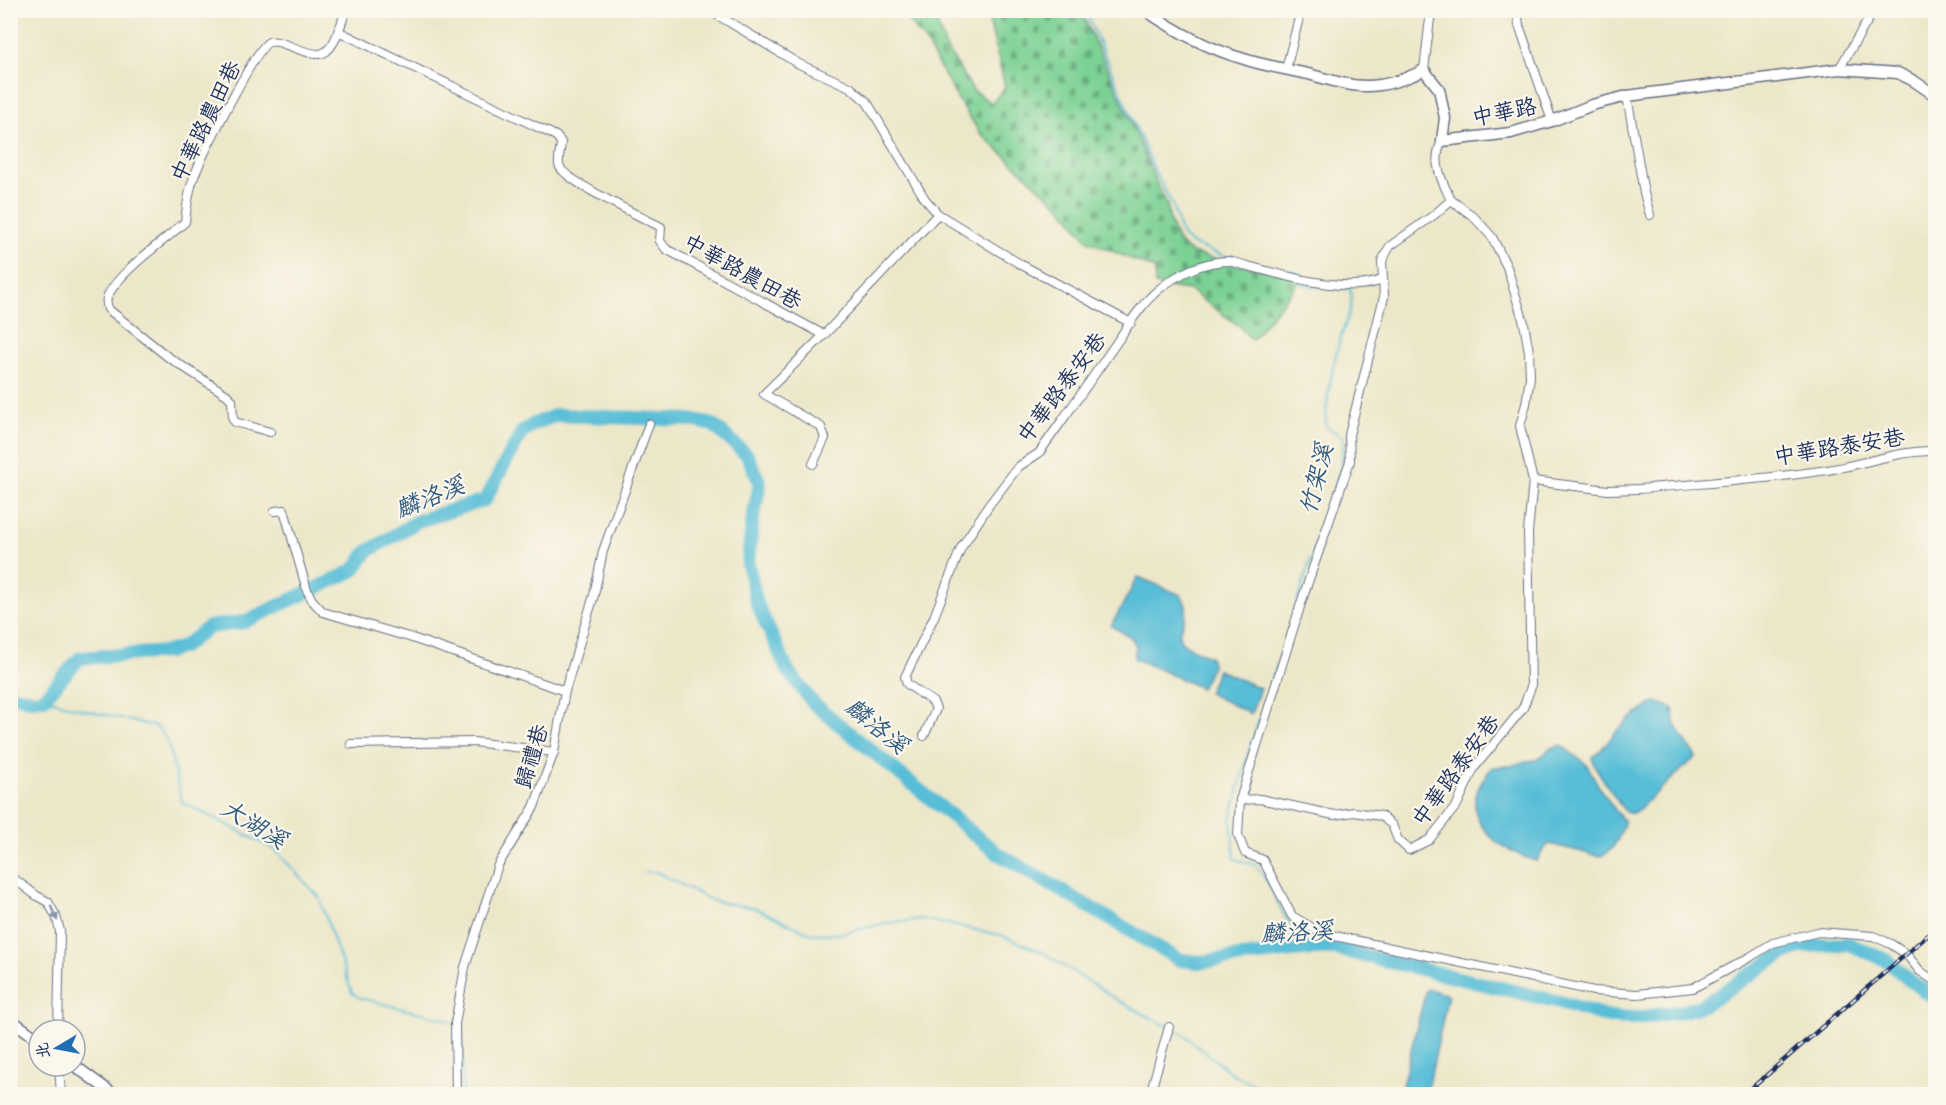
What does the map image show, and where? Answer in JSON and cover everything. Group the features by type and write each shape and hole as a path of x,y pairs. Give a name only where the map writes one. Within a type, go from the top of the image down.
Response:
{"street":[{"name":"中華路農田巷","path":"270,432 235,422 232,400 227,394 168,357 108,309 106,301 108,294 121,277 185,222 186,201 194,176 242,80 262,47 268,42 276,41 317,54 324,53 330,47 346,10"},
{"path":"709,10 799,64 850,87 867,102 925,199 938,214 1020,264 1131,323"},
{"path":"1145,10 1181,33 1244,59 1336,81 1368,86 1395,82 1424,70 1431,10"},
{"path":"1286,69 1301,10"},
{"path":"1517,10 1519,25 1552,121"},
{"path":"1839,69 1874,10"},
{"name":"中華路農田巷","path":"338,31 556,136 561,142 559,165 564,174 614,204 661,227 660,241 666,249 824,335"},
{"name":"中華路","path":"1424,70 1439,89 1445,118 1442,141 1511,133 1552,121 1592,105 1627,96 1839,69 1898,74 1914,81 1935,96"},
{"path":"1627,96 1650,215"},
{"name":"中華路泰安巷","path":"1240,800 1260,799 1334,815 1354,812 1381,816 1392,825 1398,840 1409,850 1429,840 1457,805 1473,768 1523,708 1531,687 1528,532 1533,482 1520,426 1527,404 1530,377 1529,352 1524,323 1507,267 1492,237 1473,216 1451,200 1441,179 1436,162 1437,151 1442,141"},
{"path":"1451,200 1390,246 1382,261 1384,297 1349,435 1350,461 1304,594 1240,800 1238,836 1245,853 1263,860 1292,916 1322,933 1594,992 1637,994 1693,987 1773,943 1818,932 1856,933 1873,936 1892,944 1935,982"},
{"path":"813,464 825,438 821,427 764,394 824,335 938,214"},
{"name":"中華路泰安巷","path":"924,736 936,709 933,702 907,684 906,677 934,617 961,548 1018,467 1039,453 1131,323 1156,292 1172,280 1214,262 1229,261 1301,279 1362,286 1382,280"},
{"name":"歸禮巷","path":"456,1095 455,1024 465,967 498,865 534,807 554,752 565,691 594,595 603,551 649,424"},
{"name":"中華路泰安巷","path":"1533,482 1608,490 1638,489 1828,470 1919,451 1935,451"},
{"path":"275,511 284,510 307,590 312,600 323,612 412,638 565,691"},
{"path":"351,744 474,742 554,752"},
{"path":"10,876 48,902 57,916 60,931 58,1018"},
{"path":"10,1019 27,1031"},
{"path":"1150,1095 1169,1027"},
{"path":"87,1075 113,1095"},
{"path":"60,1078 61,1095"}],"green space":[{"path":"900,11 927,11 935,19 947,50 973,90 992,103 1005,87 987,11 1081,11 1167,204 1170,221 1178,242 1192,253 1233,264 1304,276 1252,340 1239,326 1189,290 1155,285 1155,269 1088,241 1065,211 980,133 925,41"}],"water":[{"path":"1138,577 1181,595 1186,611 1179,634 1181,641 1211,657 1212,666 1201,688 1134,658 1136,646 1131,637 1111,626"},
{"path":"1218,670 1260,688 1251,714 1208,693"},
{"path":"1656,702 1673,708 1676,727 1696,757 1639,809 1628,813 1603,779 1593,762 1593,757 1628,720"},
{"path":"1561,745 1587,765 1602,792 1624,822 1616,842 1605,854 1596,855 1550,844 1545,847 1536,861 1504,847 1491,837 1482,826 1476,813 1476,799 1481,783 1493,767 1511,766 1537,760 1551,748"},
{"path":"1426,990 1448,995 1427,1094 1400,1094"}],"waterway":[{"name":"竹架溪","path":"1085,10 1157,176 1172,204 1182,236 1192,244 1228,258"},
{"name":"竹架溪","path":"1242,261 1300,273 1301,277"},
{"name":"竹架溪","path":"1302,283 1350,289 1350,310 1334,364 1326,417 1326,427 1344,437 1341,466 1247,757 1231,819 1235,859 1256,865 1285,917 1295,928 1331,948"},
{"name":"麟洛溪","path":"10,695 34,700 44,698 80,658 167,652 183,647 209,627 244,622 354,570 367,552 418,521 485,500 522,432 534,424 557,415 691,420 713,425 747,455 760,483 752,524 748,564 757,604 788,671 814,704 997,853 1180,960 1199,962 1331,948 1560,1002 1609,1017 1637,1018 1684,1011 1703,1005 1784,953 1802,946 1849,944 1888,961 1909,980 1936,999"},
{"name":"大湖溪","path":"44,698 157,727 168,744 182,802 274,849 319,897 352,993 360,998 453,1023"},
{"path":"646,872 656,872 713,901 755,908 812,934 839,934 886,923 922,919 1001,935 1044,953 1119,1001 1167,1026"},
{"name":"大湖溪","path":"458,1027 462,1029 463,1094"},
{"path":"1172,1028 1183,1034 1230,1072 1271,1094"}],"railway":[{"path":"1745,1094 1936,928"}]}
